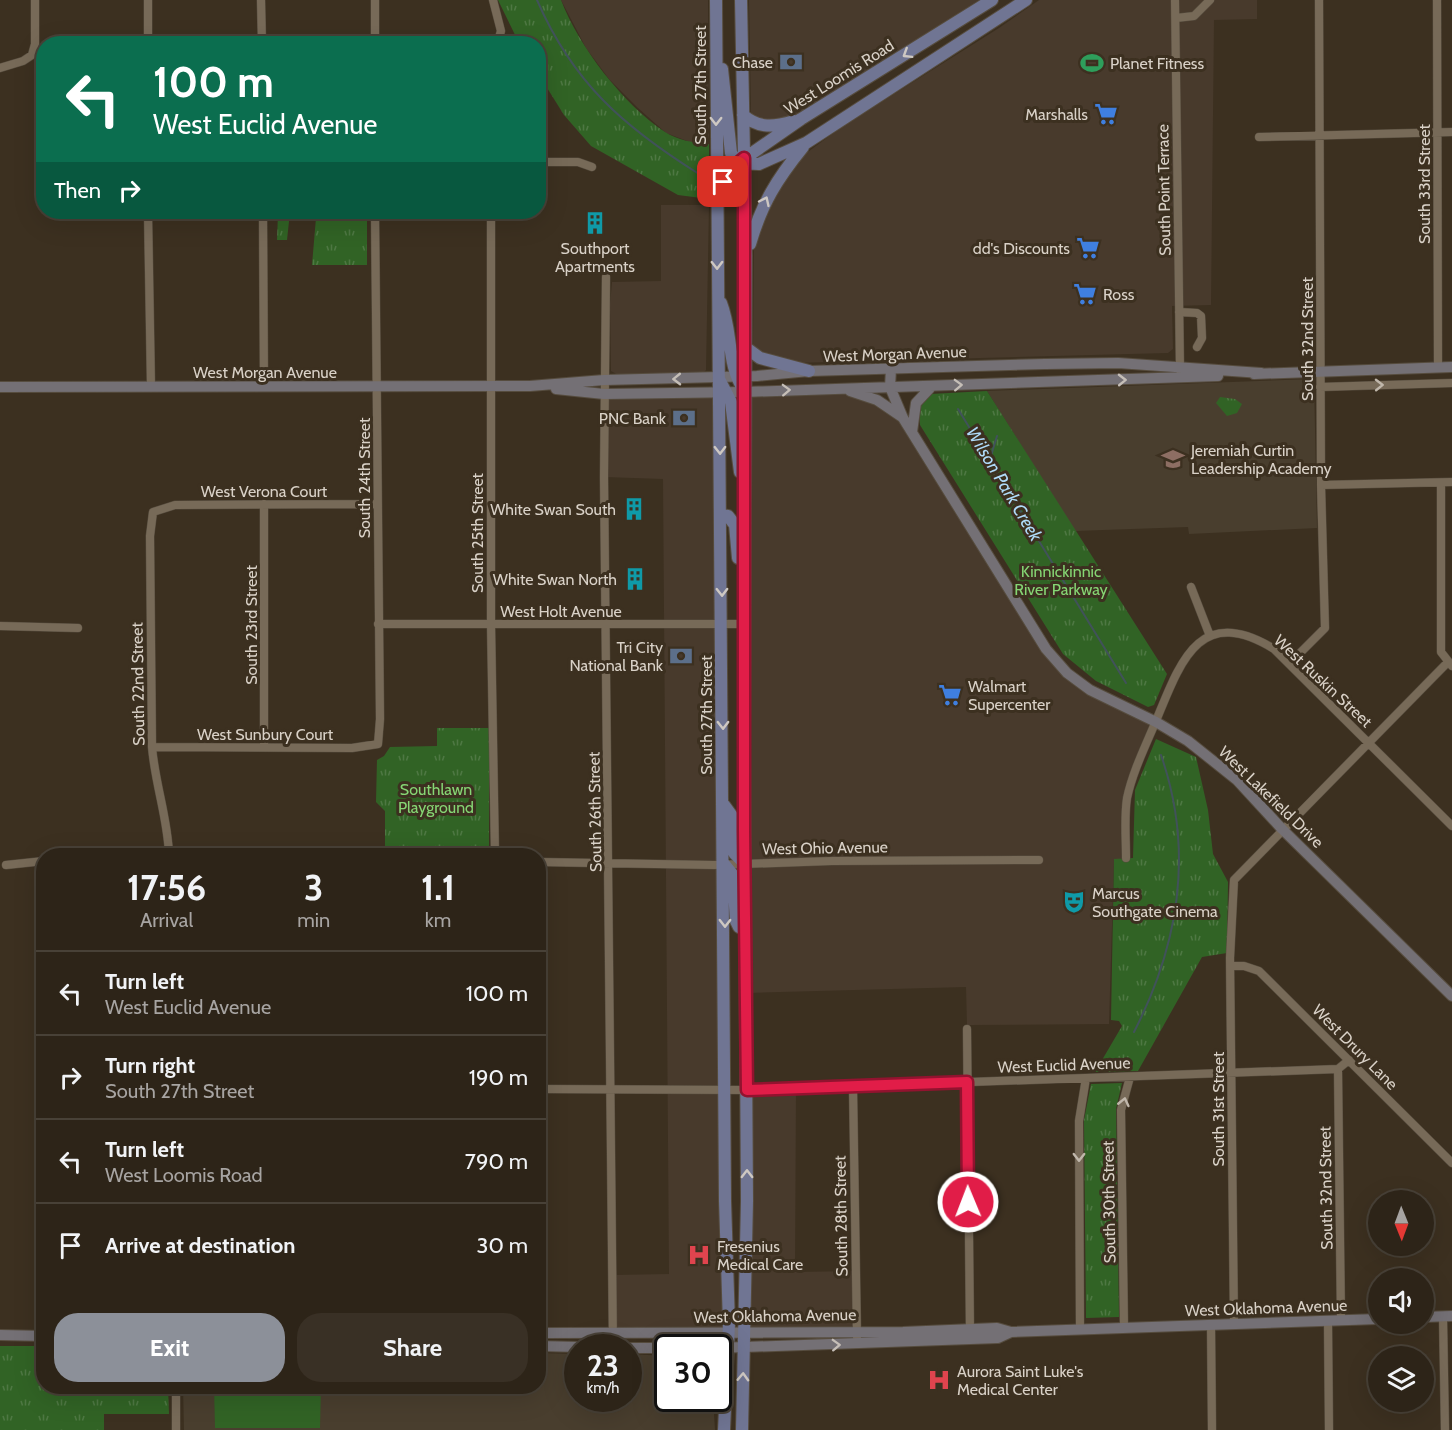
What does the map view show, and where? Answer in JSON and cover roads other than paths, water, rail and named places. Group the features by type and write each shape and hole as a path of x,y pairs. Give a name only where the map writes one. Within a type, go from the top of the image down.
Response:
{"main road":[{"name":"South 27th Street","path":"716,0 718,378"},
{"path":"740,377 745,347 746,256 742,162 741,0"},
{"name":"West Loomis Road","path":"716,194 729,171 801,119 992,0"},
{"path":"716,29 729,112 729,145 742,162 759,164 775,159 806,143 1026,0"},
{"path":"940,34 963,42"},
{"path":"852,111 872,91 875,82 874,75"},
{"path":"743,115 755,124 765,126 801,119"},
{"path":"746,256 759,215 771,189 806,143"},
{"path":"717,294 726,316 745,392 744,939 747,1201 742,1430"},
{"path":"745,347 760,358 809,371"},
{"path":"718,378 724,392 745,499"},
{"name":"South 27th Street","path":"724,392 721,515 725,1201 728,1333"},
{"path":"721,515 728,516 735,525 736,554 744,586"},
{"path":"722,699 744,711"},
{"path":"724,804 732,816 734,853 744,863"},
{"path":"724,864 734,875 736,921 744,939"},
{"path":"725,1201 747,1201"},
{"name":"South 27th Street","path":"724,1413 724,1430"}],"street":[{"path":"0,68 23,61 32,55 35,44 34,0"},
{"path":"148,0 148,36"},
{"path":"261,0 262,36"},
{"path":"375,0 375,36"},
{"path":"493,0 501,31 499,36"},
{"name":"South Point Terrace","path":"1175,0 1180,374"},
{"path":"1176,18 1194,16 1210,0"},
{"name":"South 32nd Street","path":"1289,664 1325,628 1320,387 1319,0"},
{"name":"South 33rd Street","path":"1437,0 1438,368"},
{"path":"1259,137 1452,132"},
{"path":"546,162 581,162 592,167"},
{"path":"148,219 151,387"},
{"path":"263,219 264,387"},
{"name":"South 24th Street","path":"375,219 380,719 378,744"},
{"name":"South 25th Street","path":"491,219 491,624 495,848"},
{"name":"South 26th Street","path":"606,277 604,394 613,1332"},
{"path":"1179,312 1197,312 1201,316 1202,338 1197,347"},
{"name":"West Morgan Avenue","path":"0,387 530,386 604,380 740,377 809,371 1118,363 1180,374"},
{"name":"West Morgan Avenue","path":"530,386 604,394 745,392 1180,374 1452,367"},
{"name":"West Lakefield Drive","path":"891,369 890,387 903,418 1046,649 1067,673 1090,690 1156,722 1210,757 1237,780 1282,829 1452,996"},
{"path":"1320,387 1452,383"},
{"path":"912,432 916,403 932,386"},
{"path":"840,388 877,400 903,418"},
{"path":"1321,485 1452,482"},
{"path":"1282,829 1368,742 1450,664 1441,652 1441,483"},
{"name":"South 23rd Street","path":"264,504 264,747"},
{"name":"West Verona Court","path":"153,512 176,505 377,504"},
{"name":"South 22nd Street","path":"153,512 150,536 152,747 154,780 166,824 168,848"},
{"path":"1126,858 1127,800 1132,780 1175,674 1188,651 1209,636 1191,587"},
{"name":"West Holt Avenue","path":"378,624 744,624"},
{"path":"0,626 78,628"},
{"name":"West Ruskin Street","path":"1209,636 1231,633 1249,636 1274,650 1452,826"},
{"name":"West Sunbury Court","path":"152,747 352,748 378,744"},
{"name":"South 31st Street","path":"1234,1324 1231,893 1234,880 1282,829"},
{"name":"West Ohio Avenue","path":"546,862 724,864 1039,860"},
{"path":"6,866 36,862"},
{"name":"West Drury Lane","path":"1230,966 1244,966 1259,971 1452,1163"},
{"path":"967,1029 970,1334"},
{"path":"1338,1069 1349,1060"},
{"name":"South 32nd Street","path":"1338,1069 1341,1321"},
{"name":"West Euclid Avenue","path":"546,1089 747,1090 1338,1069"},
{"name":"South 30th Street","path":"1124,1328 1121,1110 1130,1077"},
{"name":"South 30th Street","path":"1080,1330 1079,1121 1086,1078"},
{"name":"South 28th Street","path":"853,1087 857,1344"},
{"path":"1445,1430 1448,1317"},
{"name":"West Oklahoma Avenue","path":"732,1348 857,1344 970,1334 997,1328 1011,1332 1368,1320"},
{"path":"1328,1322 1329,1430"},
{"path":"1211,1324 1212,1430"},
{"name":"West Oklahoma Avenue","path":"546,1333 745,1333 857,1330 970,1334"},
{"path":"814,1332 815,1346"},
{"path":"0,1335 36,1336"},
{"path":"546,1346 564,1347"},
{"path":"176,1394 176,1430"}],"waterway":[{"name":"Wilson Park Creek","path":"537,0 567,56 603,100 647,139 699,174"},
{"name":"Wilson Park Creek","path":"958,409 1126,683"},
{"path":"990,459 997,436"},
{"name":"Wilson Park Creek","path":"1134,1032 1162,965 1177,896 1179,861 1177,826 1171,791 1161,755"}],"place":[{"name":"Chase","path":"791,62"},
{"name":"Planet Fitness","path":"1092,63"},
{"name":"Marshalls","path":"1106,114"},
{"name":"Southport Apartments","path":"595,223"},
{"name":"dd's Discounts","path":"1088,248"},
{"name":"Ross","path":"1085,294"},
{"name":"PNC Bank","path":"684,418"},
{"name":"Jeremiah Curtin Leadership Academy","path":"1173,459"},
{"name":"White Swan South","path":"634,509"},
{"name":"White Swan North","path":"635,579"},
{"name":"Tri City National Bank","path":"681,656"},
{"name":"Walmart Supercenter","path":"950,695"},
{"name":"Marcus Southgate Cinema","path":"1074,902"},
{"name":"Fresenius Medical Care","path":"699,1255"},
{"name":"Aurora Saint Luke's Medical Center","path":"939,1380"}],"park label":[{"name":"Kinnickinnic River Parkway","path":"1061,580"},
{"name":"Southlawn Playground","path":"436,798"}]}
